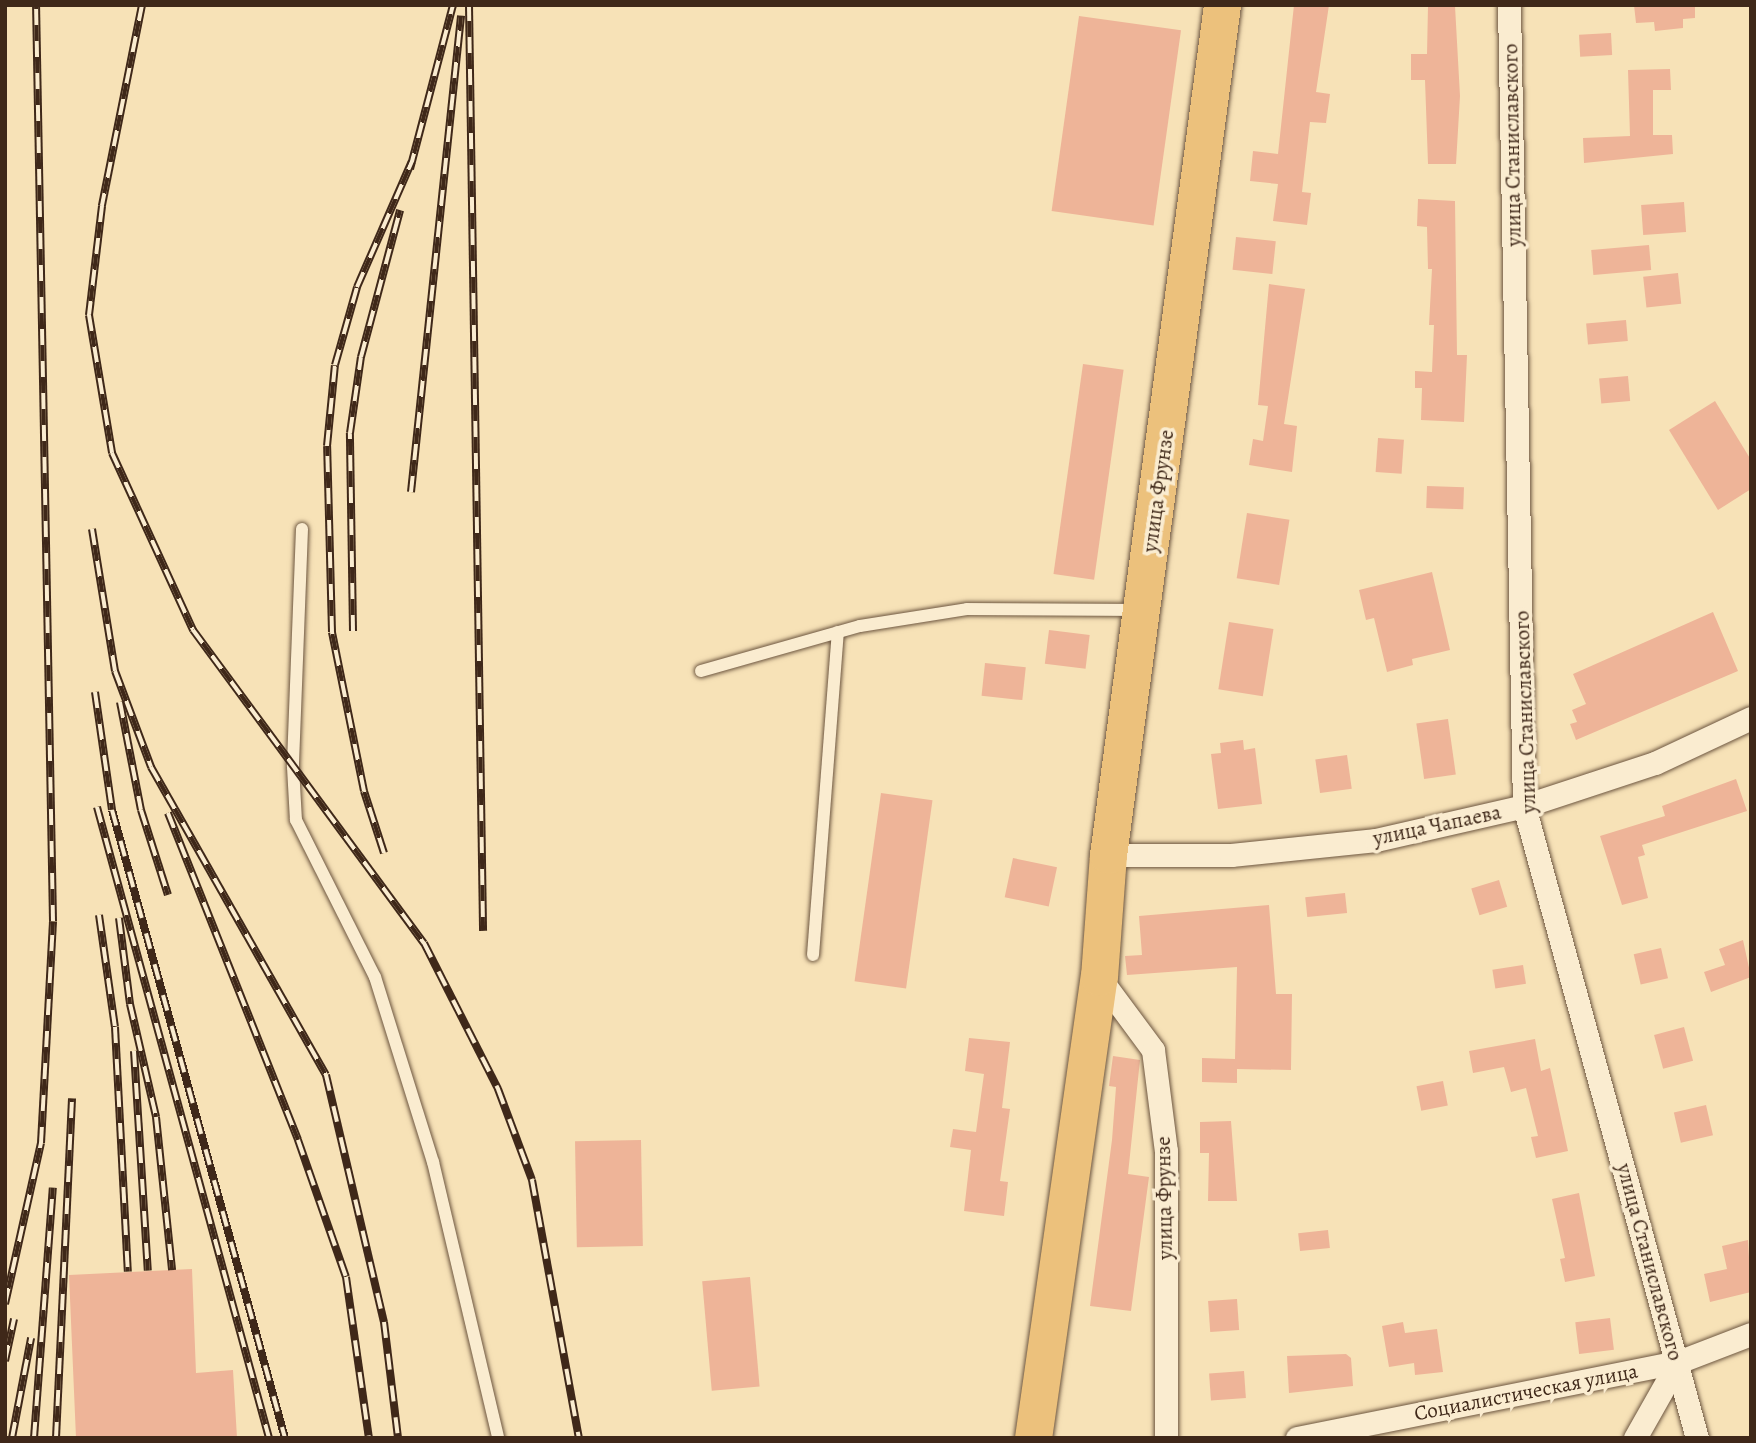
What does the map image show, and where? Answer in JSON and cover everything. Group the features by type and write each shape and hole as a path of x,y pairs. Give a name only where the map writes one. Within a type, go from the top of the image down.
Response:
{"main road":[{"name":"улица Фрунзе","path":"1033,1438 1099,977 1108,855 1222,5"}],"street":[{"name":"улица Станиславского","path":"1509,5 1524,806 1697,1438"},
{"name":"улица Чапаева","path":"1108,855 1231,855 1376,840 1524,806 1656,763 1751,718"},
{"name":"улица Фрунзе","path":"1099,977 1153,1050 1166,1152 1166,1438"},
{"name":"Социалистическая улица","path":"1297,1438 1678,1362 1751,1334"},
{"path":"1635,1438 1678,1362"}],"lane":[{"path":"302,529 293,767 296,820 375,977 432,1162 498,1438"},
{"path":"701,671 838,632 967,609 1142,610"},
{"path":"813,955 838,632"}],"building":[{"path":"1294,5 1329,5 1316,92 1330,94 1326,123 1310,122 1302,192 1311,193 1307,225 1273,221 1278,184 1250,181 1253,151 1278,154"},
{"path":"1634,5 1695,5 1695,18 1683,19 1683,28 1655,31 1654,22 1636,23"},
{"path":"1428,6 1455,6 1460,96 1456,164 1428,164 1425,80 1411,80 1411,54 1427,54"},
{"path":"1079,16 1181,30 1154,225 1052,211"},
{"path":"1611,33 1612,55 1580,57 1579,35"},
{"path":"1670,69 1671,90 1653,90 1653,135 1672,135 1673,154 1584,163 1583,138 1630,136 1628,70"},
{"path":"1418,199 1455,201 1457,355 1467,355 1464,422 1421,420 1422,388 1415,388 1415,371 1432,372 1434,325 1429,325 1432,269 1428,269 1427,227 1417,226"},
{"path":"1684,202 1686,232 1643,235 1641,205"},
{"path":"1236,237 1276,241 1272,274 1233,270"},
{"path":"1649,245 1651,270 1593,275 1591,250"},
{"path":"1678,273 1681,304 1646,307 1643,277"},
{"path":"1269,284 1305,289 1284,424 1297,426 1292,472 1249,465 1253,439 1263,441 1268,406 1258,405"},
{"path":"1626,320 1628,341 1588,344 1586,323"},
{"path":"1083,364 1124,370 1094,580 1053,574"},
{"path":"1628,376 1630,401 1601,403 1599,379"},
{"path":"1715,401 1751,460 1751,489 1718,510 1669,430"},
{"path":"1378,438 1404,440 1402,474 1376,472"},
{"path":"1427,486 1464,487 1463,509 1426,508"},
{"path":"1247,513 1289,520 1279,585 1237,578"},
{"path":"1432,572 1450,650 1412,659 1413,665 1387,672 1374,618 1366,620 1359,590"},
{"path":"1713,612 1738,671 1576,740 1570,724 1577,722 1572,710 1586,704 1573,674"},
{"path":"1229,622 1273,629 1263,696 1218,689"},
{"path":"1049,630 1090,635 1086,669 1045,664"},
{"path":"985,663 1026,667 1022,700 982,696"},
{"path":"1448,719 1456,774 1424,779 1416,723"},
{"path":"1243,740 1244,750 1255,748 1262,804 1218,809 1211,754 1221,753 1220,743"},
{"path":"1347,755 1352,789 1320,793 1315,759"},
{"path":"1736,779 1747,811 1642,845 1645,855 1638,857 1648,898 1622,905 1600,836 1665,816 1662,806"},
{"path":"881,793 932,800 906,988 855,981"},
{"path":"1013,858 1057,867 1049,906 1005,897"},
{"path":"1499,880 1507,907 1479,915 1471,888"},
{"path":"1345,893 1347,913 1307,917 1305,897"},
{"path":"1269,905 1276,994 1292,994 1291,1070 1237,1069 1237,1083 1202,1082 1202,1058 1235,1059 1237,967 1127,975 1125,956 1142,955 1139,916"},
{"path":"1743,940 1751,977 1711,992 1704,972 1725,965 1719,949"},
{"path":"1661,948 1668,978 1641,985 1634,954"},
{"path":"1523,965 1526,984 1495,989 1492,970"},
{"path":"1684,1027 1693,1061 1663,1069 1654,1035"},
{"path":"969,1038 1010,1042 1002,1108 1010,1109 1000,1181 1008,1182 1004,1216 964,1211 971,1150 950,1147 953,1129 976,1132 984,1074 965,1071"},
{"path":"1535,1039 1541,1071 1550,1068 1568,1151 1536,1158 1531,1137 1538,1136 1526,1088 1511,1092 1504,1067 1473,1073 1469,1051"},
{"path":"1113,1056 1140,1060 1128,1174 1149,1177 1131,1311 1090,1306 1112,1140 1116,1087 1109,1086"},
{"path":"1443,1081 1448,1106 1421,1111 1416,1086"},
{"path":"1706,1105 1713,1135 1681,1143 1674,1112"},
{"path":"1231,1121 1237,1201 1208,1201 1209,1153 1200,1153 1200,1122"},
{"path":"641,1140 643,1246 577,1247 575,1141"},
{"path":"1579,1193 1595,1276 1565,1282 1560,1259 1565,1258 1552,1199"},
{"path":"1328,1230 1330,1248 1300,1251 1298,1233"},
{"path":"1748,1240 1751,1292 1710,1302 1704,1274 1727,1269 1722,1246"},
{"path":"192,1269 196,1373 233,1370 237,1438 76,1438 69,1275"},
{"path":"750,1277 760,1387 712,1391 702,1281"},
{"path":"1237,1299 1239,1330 1210,1332 1208,1301"},
{"path":"1610,1318 1614,1350 1579,1354 1575,1322"},
{"path":"1403,1322 1405,1333 1437,1329 1443,1372 1415,1375 1414,1363 1389,1367 1382,1326"},
{"path":"1346,1354 1351,1358 1353,1386 1289,1393 1287,1356"},
{"path":"1244,1371 1246,1398 1211,1400 1209,1373"}],"railway":[{"path":"5,1304 41,1143 53,921 36,5"},
{"path":"142,5 102,206 89,315 112,453 193,630 424,943 498,1089 532,1180 579,1438"},
{"path":"410,169 453,5"},
{"path":"469,5 483,931"},
{"path":"411,492 461,16"},
{"path":"384,853 364,791 332,632 327,446 335,365 357,287 412,161"},
{"path":"353,631 350,433 361,357 400,210"},
{"path":"92,529 115,671 151,767 326,1075 384,1322 398,1438"},
{"path":"95,692 112,810 285,1438"},
{"path":"120,702 141,810 168,895"},
{"path":"97,807 269,1438"},
{"path":"168,813 298,1140 346,1277 369,1438"},
{"path":"99,915 115,1027 128,1272"},
{"path":"119,918 130,1004 156,1117 172,1270"},
{"path":"134,1051 148,1271"},
{"path":"56,1438 72,1098"},
{"path":"34,1438 53,1188"},
{"path":"5,1361 14,1319"},
{"path":"12,1438 31,1338"}]}
